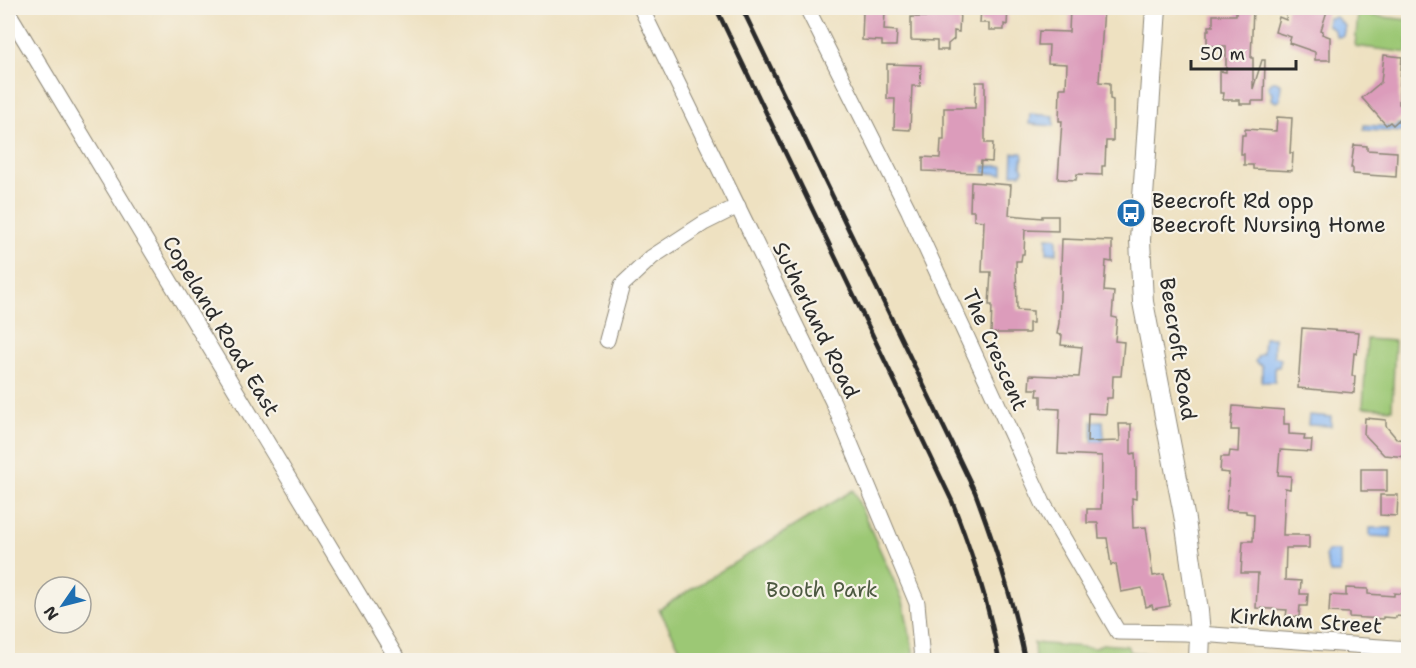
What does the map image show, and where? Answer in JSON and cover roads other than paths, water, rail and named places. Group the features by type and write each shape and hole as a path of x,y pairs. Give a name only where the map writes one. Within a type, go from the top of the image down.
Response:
{"main road":[{"name":"Beecroft Road","path":"1156,8 1140,240 1143,302 1185,520 1200,634 1199,660"}],"street":[{"name":"Sutherland Road","path":"641,8 833,402 917,603 922,660"},
{"name":"The Crescent","path":"807,8 909,211 1043,503 1118,632 1200,634"},
{"name":"Copeland Road East","path":"8,12 398,660"},
{"path":"607,340 622,285 652,257 704,223 738,206"},
{"name":"Kirkham Street","path":"1200,634 1408,649"}],"water":[{"path":"1336,17 1345,26 1343,36 1337,37 1333,29 1327,25 1328,18"},
{"path":"1273,81 1281,84 1280,100 1276,102 1271,99 1272,94 1268,87"},
{"path":"1030,114 1054,116 1054,126 1029,124"},
{"path":"1398,124 1404,125 1404,132 1364,130 1364,125 1396,127"},
{"path":"1013,153 1022,153 1023,170 1021,174 1012,174"},
{"path":"984,166 1003,166 1003,174 984,173"},
{"path":"1047,237 1057,238 1057,253 1047,253"},
{"path":"1264,338 1274,338 1274,356 1281,359 1279,367 1275,367 1275,382 1262,382 1262,366 1255,362 1263,353"},
{"path":"1309,415 1331,417 1331,426 1308,425"},
{"path":"1092,421 1103,421 1104,438 1102,442 1092,442"},
{"path":"1370,528 1392,528 1391,537 1370,536"},
{"path":"1328,551 1340,551 1340,573 1330,573 1325,556"}],"railway":[{"path":"716,8 952,501 980,580 999,660"},
{"path":"742,8 975,492 1004,575 1025,660"}],"place":[{"name":"Beecroft Rd opp Beecroft Nursing Home","path":"1131,213"}],"park label":[{"name":"Booth Park","path":"822,590"}]}
